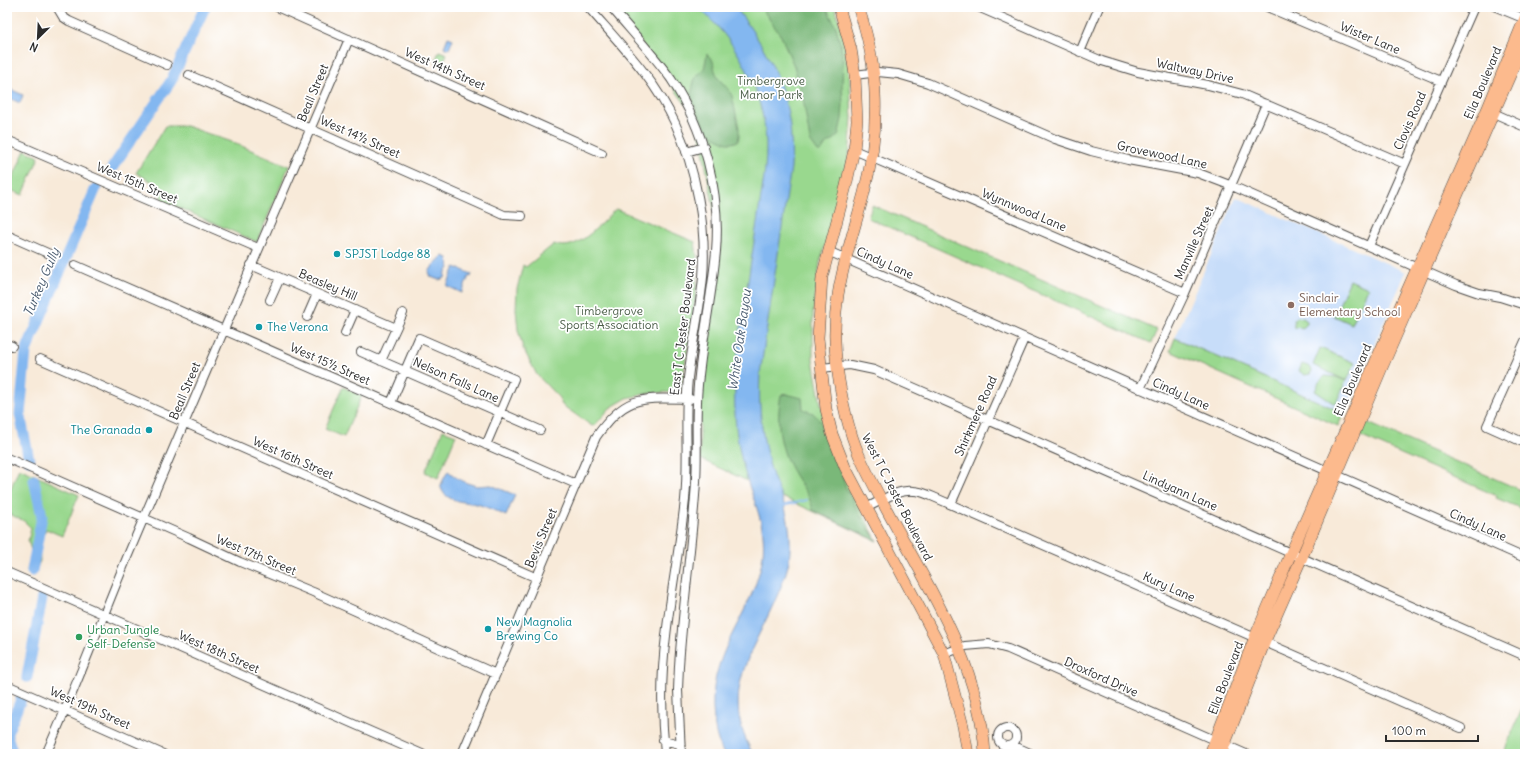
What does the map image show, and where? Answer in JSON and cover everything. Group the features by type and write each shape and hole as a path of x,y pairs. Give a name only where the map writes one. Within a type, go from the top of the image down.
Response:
{"main road":[{"path":"839,7 851,49 855,75 857,121 854,150 846,186 822,276 818,338 826,409 832,434 845,467 944,654 963,726 968,754"},
{"name":"West T C Jester Boulevard","path":"858,7 867,36 873,73 876,103 875,136 872,158 864,193 845,258 836,308 835,336 837,366 844,409 858,454 942,612 958,649 971,682 979,712 985,754"},
{"name":"Ella Boulevard","path":"1490,111 1525,19"},
{"name":"Ella Boulevard","path":"1260,639 1302,557 1332,474 1379,363 1490,111 1525,41"},
{"name":"Ella Boulevard","path":"1210,754 1220,746 1291,553 1332,474"}],"street":[{"path":"57,7 63,17 69,21 167,65"},
{"name":"West 14th Street","path":"277,7 602,153"},
{"name":"East T C Jester Boulevard","path":"588,7 648,77 675,123 686,152 697,192 702,225 704,259 703,279 686,399 685,497 665,638 662,690 663,740 665,754"},
{"name":"East T C Jester Boulevard","path":"611,7 670,79 693,118 704,148 715,189 715,266 700,367 697,400 696,481 693,522 680,639 678,690 681,754"},
{"name":"Waltway Drive","path":"978,7 1102,62 1138,72 1208,85 1242,94 1405,164"},
{"path":"1080,52 1099,7"},
{"name":"Wister Lane","path":"1267,7 1441,82"},
{"name":"Clovis Road","path":"1369,246 1474,7"},
{"path":"1496,7 1525,19"},
{"name":"Beall Street","path":"46,754 66,711 103,614 223,330 349,39"},
{"name":"Grovewood Lane","path":"855,75 873,73 898,74 928,83 1055,139 1091,151 1128,160 1198,173 1232,186 1479,294 1500,297 1525,305"},
{"name":"West 14½ Street","path":"189,75 504,215 522,216"},
{"name":"Manville Street","path":"1140,389 1185,293 1266,104"},
{"path":"1490,111 1525,127"},
{"name":"West 15th Street","path":"7,140 258,248"},
{"path":"686,152 704,148"},
{"name":"Wynnwood Lane","path":"854,150 1185,293"},
{"path":"7,235 52,255"},
{"name":"Cindy Lane","path":"828,251 1024,339 1525,558"},
{"name":"West 15½ Street","path":"75,265 576,484"},
{"name":"Beasley Hill","path":"251,265 396,328"},
{"path":"270,300 280,278"},
{"path":"307,317 317,294"},
{"path":"345,333 355,310"},
{"path":"381,361 403,313"},
{"path":"391,403 419,338 514,379 486,444"},
{"name":"Shirkmere Road","path":"951,504 1024,339"},
{"path":"1525,341 1487,426 1525,443"},
{"name":"Nelson Falls Lane","path":"362,352 540,430"},
{"name":"West 16th Street","path":"40,360 538,578"},
{"name":"Lindyann Lane","path":"821,368 850,365 874,370 1525,656"},
{"name":"Bevis Street","path":"462,754 538,578 596,437 620,408 630,403 650,399 697,400"},
{"name":"West 17th Street","path":"7,458 245,564 273,574 496,674"},
{"name":"Kury Lane","path":"866,508 900,492 915,491 951,504 1461,728"},
{"path":"682,521 693,522"},
{"name":"West 18th Street","path":"7,572 422,754"},
{"path":"665,638 680,639"},
{"name":"Droxford Drive","path":"944,654 965,646 989,644 1008,649 1220,746 1246,754"},
{"name":"West 19th Street","path":"7,685 163,754"},
{"path":"663,740 680,744"},
{"path":"1012,745 1032,754"}],"shaded area":[{"name":"Sinclair Elementary School","path":"1236,197 1406,272 1344,413 1175,338"}],"green space":[{"name":"Timbergrove Manor Park","path":"615,7 835,7 843,36 849,70 852,118 849,156 839,199 820,262 813,313 813,360 821,405 845,478 877,541 700,459 700,404 702,375 718,271 720,241 697,120"},
{"path":"761,7 826,7 836,27 843,62 842,119 838,136 826,144 821,152 818,152 810,141 803,98 794,66 781,36"},
{"path":"439,51 447,54 442,65 435,62"},
{"path":"707,54 713,61 718,78 729,90 732,96 739,128 739,136 738,141 732,143 727,143 707,133 692,100 691,95 694,81 704,69"},
{"path":"165,126 186,126 232,142 289,166 257,242 161,200 161,187 136,173"},
{"path":"25,150 39,157 23,195 8,189"},
{"path":"872,205 1157,330 1151,343 868,218"},
{"name":"Timbergrove Sports Association","path":"616,209 695,242 697,257 696,297 681,388 675,392 649,393 627,398 610,408 595,425 592,426 562,405 559,398 537,375 523,348 518,330 516,309 517,289 523,265 526,267 554,244 563,246 572,245 580,241 596,229"},
{"path":"1350,280 1368,288 1352,324 1334,316"},
{"path":"1297,317 1303,318 1307,321 1307,324 1302,329 1297,327 1295,329 1294,328 1294,320"},
{"path":"1175,338 1344,413 1338,426 1170,351"},
{"path":"1320,348 1355,363 1347,381 1313,365"},
{"path":"1302,364 1310,367 1312,371 1310,374 1305,375 1299,371"},
{"path":"1325,376 1336,377 1346,381 1336,403 1333,403 1315,391 1319,382"},
{"path":"343,387 362,395 344,437 325,429"},
{"path":"786,394 802,398 803,409 813,413 819,419 827,434 846,488 863,520 877,541 813,510 807,493 795,475 781,443 779,424 780,404 781,395"},
{"path":"1366,422 1525,492 1525,510 1496,498 1497,496 1360,436"},
{"path":"443,430 456,435 438,478 425,472"},
{"path":"19,468 79,495 62,536 46,529 39,544 40,561 34,574 27,570 32,553 28,541 31,528 24,521 7,513 7,498"},
{"path":"1525,702 1525,754 1503,754"}],"water":[{"name":"White Oak Bayou","path":"698,7 735,7 749,26 761,44 779,82 785,101 791,144 791,167 760,374 760,410 765,446 771,470 787,515 790,553 788,567 783,582 748,659 742,677 739,695 739,713 743,733 753,754 724,754 718,742 715,729 713,697 716,675 722,656 749,601 762,561 763,538 760,517 746,476 739,445 736,422 735,384 739,339 764,177 766,135 760,104 749,74 733,46 724,34"},
{"path":"448,37 453,39 449,49 444,47"},
{"path":"10,89 23,95 20,103 7,97 7,91"},
{"path":"443,256 448,258 449,268 446,272 445,278 439,280 431,277 429,272 435,263"},
{"path":"455,267 472,274 471,277 469,276 462,293 447,286"},
{"path":"448,471 467,483 477,486 491,485 515,495 506,516 480,505 458,501 448,497 444,493 441,486"}],"waterway":[{"name":"Turkey Gully","path":"112,168 171,81 205,7"},
{"name":"Turkey Gully","path":"29,460 20,414 26,351 96,188"},
{"name":"Turkey Gully","path":"32,571 42,516 34,480"},
{"path":"782,506 807,500"},
{"name":"Turkey Gully","path":"27,677 42,598"},
{"name":"Turkey Gully","path":"7,733 22,697"},
{"name":"Turkey Gully","path":"7,736 13,754"}],"place":[{"name":"SPJST Lodge 88","path":"337,254"},
{"name":"Sinclair Elementary School","path":"1291,305"},
{"name":"The Verona","path":"259,327"},
{"name":"The Granada","path":"149,430"},
{"name":"New Magnolia Brewing Co","path":"488,629"},
{"name":"Urban Jungle Self-Defense","path":"79,637"}]}
